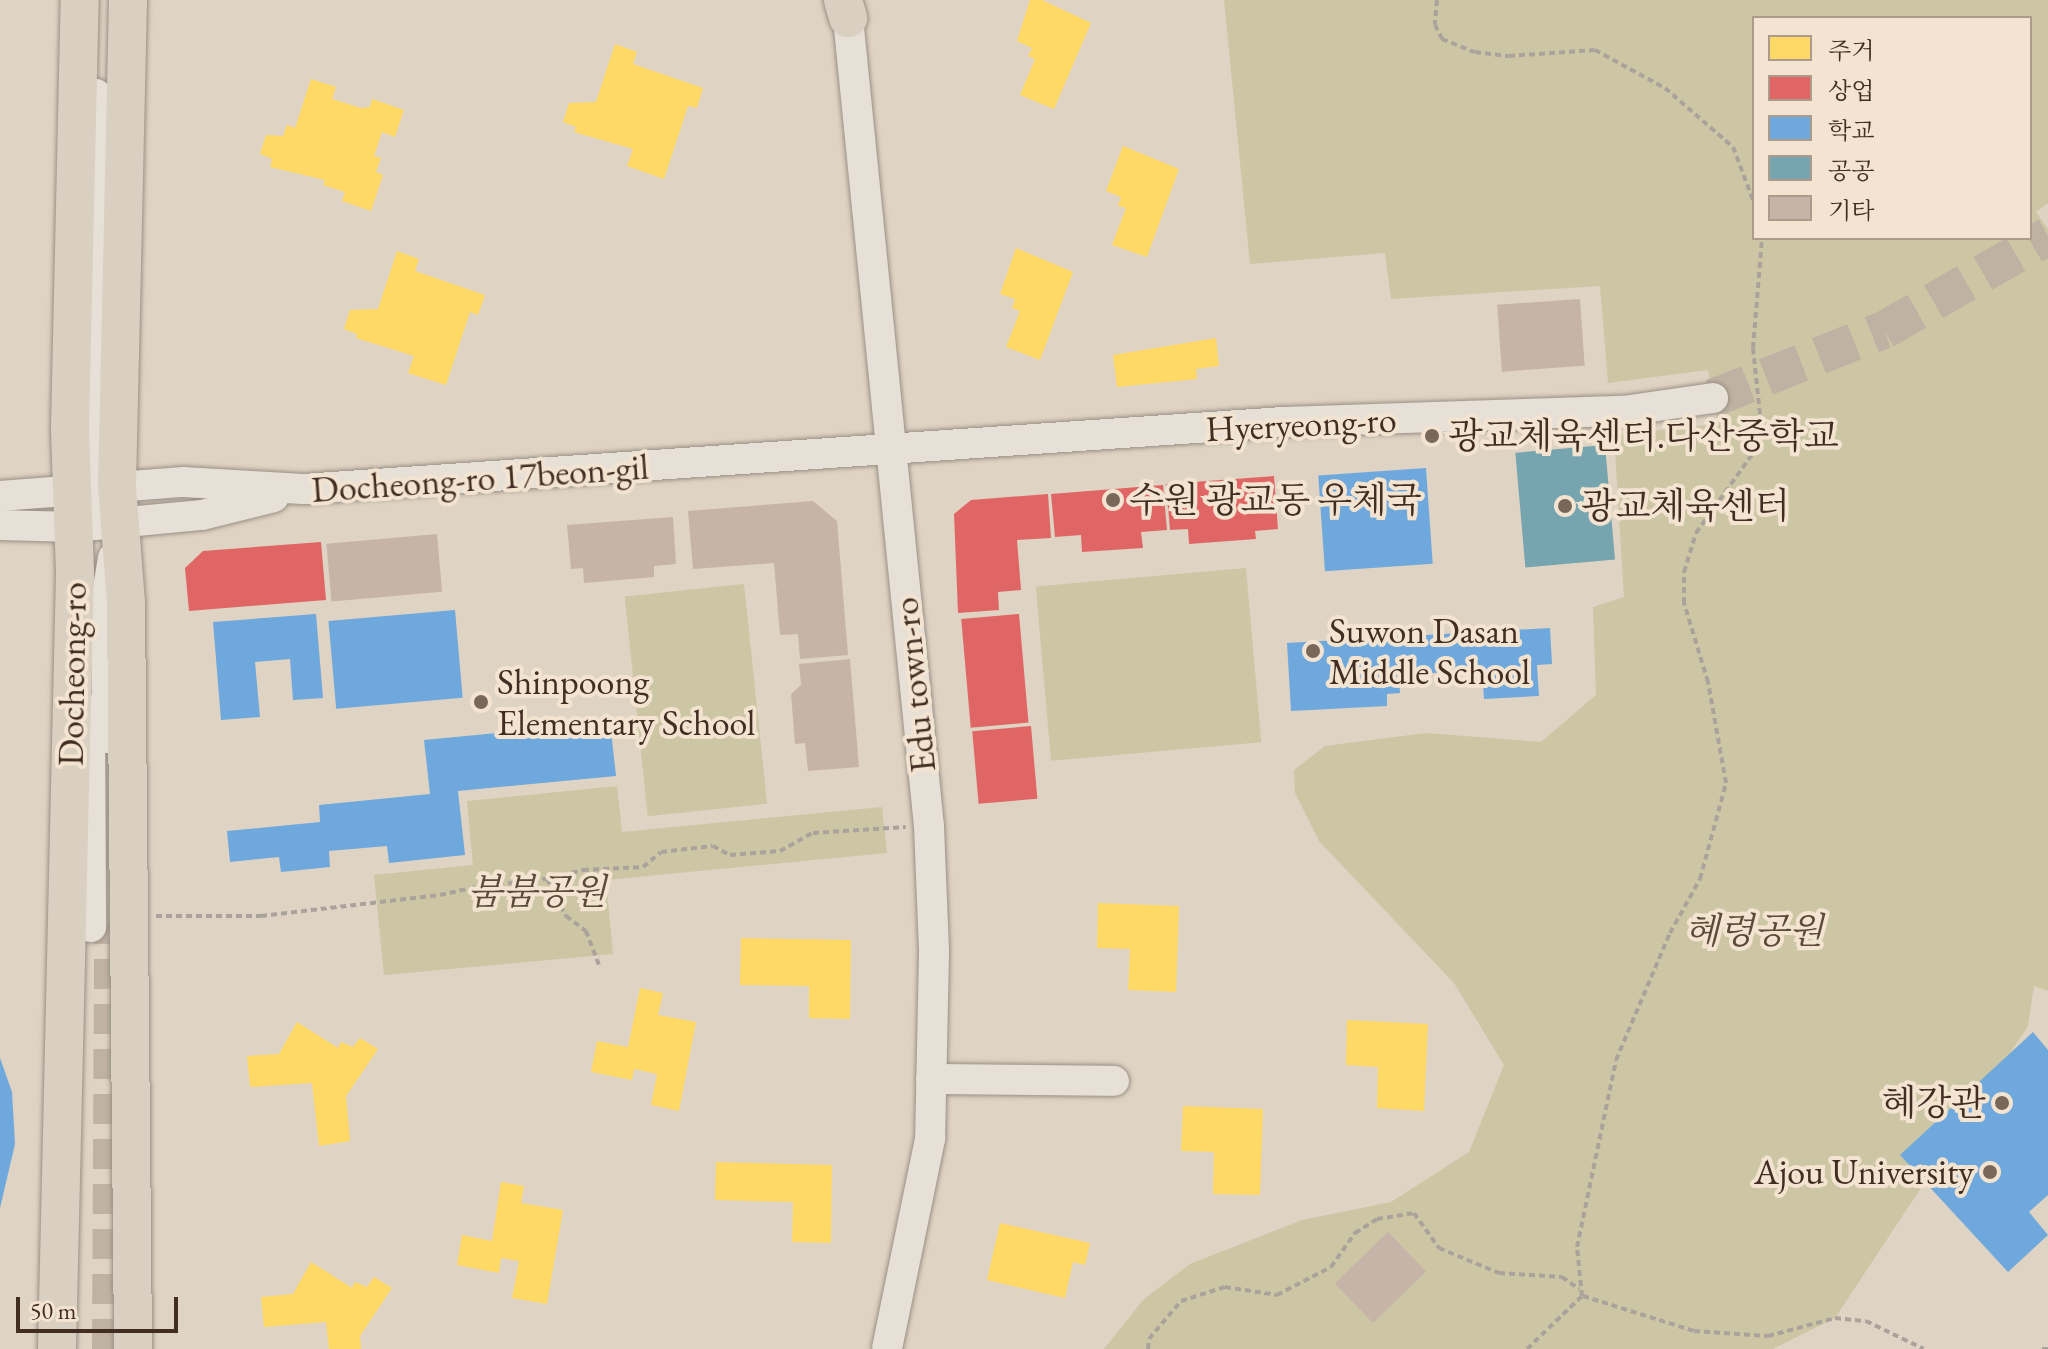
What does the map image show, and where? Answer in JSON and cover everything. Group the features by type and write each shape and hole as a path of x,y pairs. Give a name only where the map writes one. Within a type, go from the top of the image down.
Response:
{"main road":[{"name":"Docheong-ro","path":"80,0 70,427 126,603 133,1349"},
{"path":"94,506 128,0"},
{"name":"Docheong-ro","path":"57,1349 94,506"}],"street":[{"path":"96,0 94,506 106,600 100,925"},
{"name":"Edu town-ro","path":"847,6 889,451 929,826 934,953 930,1139 887,1349"},
{"name":"Hyeryeong-ro","path":"889,451 1284,422 1623,411 1713,398"},
{"name":"Docheong-ro 17beon-gil","path":"94,506 202,515 303,489 889,451"},
{"path":"0,496 94,506"},
{"path":"0,525 94,506"},
{"path":"931,1079 1114,1081"}],"path":[{"path":"1437,0 1435,25 1442,39 1475,52 1509,56 1595,50 1665,88 1733,147 1752,198"},
{"path":"1582,1296 1577,1247 1616,1060 1670,933 1700,879 1726,783 1708,682 1684,603 1684,572 1696,533 1753,453 1761,424 1753,348 1762,240"},
{"path":"153,916 261,916 547,879 583,870 643,867 661,852 713,846 730,855 780,851 813,833 929,826"},
{"path":"547,879 566,916 586,931 600,967"},
{"path":"1148,1349 1149,1339 1181,1301 1225,1287 1277,1295 1331,1267 1355,1233 1377,1219 1414,1213 1439,1248 1499,1273 1562,1277 1578,1285 1582,1296"},
{"path":"1527,1349 1582,1296"},
{"path":"1582,1296 1694,1331 1768,1336 1835,1318 1866,1321 1924,1349"},
{"path":"2042,1349 2048,1349"}],"green space":[{"name":"혜령공원","path":"1224,0 2048,0 2048,203 2036,212 2048,229 2048,991 2034,986 2028,1026 1835,1318 1773,1349 1104,1349 1143,1300 1190,1264 1302,1220 1391,1202 1469,1152 1504,1065 1454,983 1319,841 1295,793 1294,770 1325,746 1426,733 1541,742 1596,695 1593,607 1624,597 1614,435 1718,424 1708,370 1608,383 1600,286 1391,299 1385,253 1250,264"},
{"path":"1246,568 1261,742 1051,761 1036,586"},
{"path":"744,584 767,804 648,816 625,597"},
{"name":"붐붐공원","path":"617,786 622,832 882,807 887,853 606,880 613,954 384,975 374,875 473,865 467,801"}],"building: 주거":[{"path":"1030,0 1042,0 1091,23 1054,109 1020,95 1035,59 1028,56 1032,48 1017,41"},
{"path":"615,44 637,52 633,64 703,88 697,108 688,106 664,179 627,166 633,149 574,132 576,127 563,122 569,103 596,102"},
{"path":"311,79 336,87 332,99 361,108 370,107 372,99 404,110 395,137 382,132 374,156 381,158 376,172 383,175 371,211 342,201 345,192 323,185 325,180 270,167 272,159 260,154 266,135 283,136 287,125 295,128"},
{"path":"1123,146 1179,169 1147,257 1112,245 1126,208 1118,206 1121,197 1106,191"},
{"path":"1016,248 1073,272 1040,360 1006,347 1020,311 1012,308 1015,299 1000,294"},
{"path":"397,251 419,259 415,271 485,295 478,315 470,312 446,385 408,373 414,356 356,338 357,334 344,329 350,310 378,309"},
{"path":"1216,338 1219,366 1196,369 1197,379 1117,387 1113,355"},
{"path":"1098,903 1179,906 1176,992 1128,990 1130,949 1097,948"},
{"path":"741,938 851,940 850,1019 809,1018 809,986 740,985"},
{"path":"640,988 663,993 658,1015 696,1022 679,1111 651,1105 657,1074 634,1069 632,1080 591,1072 597,1041 628,1047"},
{"path":"1347,1020 1428,1024 1424,1111 1377,1108 1378,1067 1346,1065"},
{"path":"297,1022 338,1048 341,1042 353,1047 360,1038 378,1049 346,1096 350,1141 319,1146 312,1083 250,1087 247,1056 279,1054"},
{"path":"1183,1106 1263,1109 1260,1195 1213,1194 1214,1152 1181,1151"},
{"path":"716,1162 832,1165 831,1243 792,1242 793,1202 715,1200"},
{"path":"501,1182 524,1186 521,1203 563,1210 547,1304 512,1298 519,1261 501,1258 499,1273 457,1265 462,1235 492,1241"},
{"path":"1000,1223 1090,1243 1085,1265 1073,1262 1065,1298 987,1280"},
{"path":"311,1262 352,1288 355,1282 367,1287 374,1277 392,1288 360,1336 361,1349 329,1349 326,1322 264,1327 261,1297 293,1294"}],"building: 상업":[{"path":"1274,476 1278,529 1255,531 1256,539 1189,544 1188,529 1170,530 1166,484"},
{"path":"1163,485 1167,530 1141,532 1143,548 1082,552 1081,535 1055,537 1051,494"},
{"path":"1048,494 1051,538 1017,540 1021,590 998,592 999,610 958,613 954,514 971,500"},
{"path":"321,542 326,600 189,611 185,568 203,551"},
{"path":"1019,614 1028,723 971,728 961,619"},
{"path":"1031,726 1037,799 979,804 972,731"}],"building: 학교":[{"path":"1426,468 1433,564 1325,571 1318,476"},
{"path":"455,610 463,698 336,709 328,621"},
{"path":"316,614 323,698 293,700 290,659 255,662 260,717 221,720 213,622"},
{"path":"1550,628 1552,664 1537,665 1539,696 1484,699 1482,670 1399,675 1400,693 1387,694 1387,706 1291,711 1287,643"},
{"path":"610,722 616,776 458,791 465,855 389,863 387,846 329,851 330,867 281,872 279,857 230,862 227,831 320,822 319,805 430,794 424,740"},
{"name":"혜강관","path":"2033,1032 2048,1050 2048,1195 2029,1212 2048,1235 2008,1272 1900,1155"},
{"path":"0,1058 12,1092 15,1144 0,1208"}],"building: 공공":[{"name":"광교체육센터","path":"1605,445 1615,560 1525,567 1515,453"}],"building: 기타":[{"path":"1580,299 1585,366 1502,372 1497,305"},
{"path":"813,501 837,521 848,655 800,659 798,634 780,635 774,563 693,569 688,511"},
{"path":"673,517 676,564 654,566 654,577 584,583 583,568 571,569 567,525"},
{"path":"437,534 442,592 331,601 326,544"},
{"path":"850,659 859,767 808,771 805,743 795,744 791,694 801,685 799,664"},
{"path":"1388,1232 1426,1272 1373,1323 1335,1283"}],"tunnel":[{"path":"1713,398 1884,330 2048,236"},
{"path":"107,1349 109,924"}],"place":[{"name":"광교체육센터.다산중학교","path":"1432,436"},
{"name":"수원 광교동 우체국","path":"1113,500"},
{"name":"광교체육센터","path":"1565,506"},
{"name":"Suwon Dasan Middle School","path":"1313,651"},
{"name":"Shinpoong Elementary School","path":"481,702"},
{"name":"혜강관","path":"2002,1103"},
{"name":"Ajou University","path":"1990,1172"}]}
